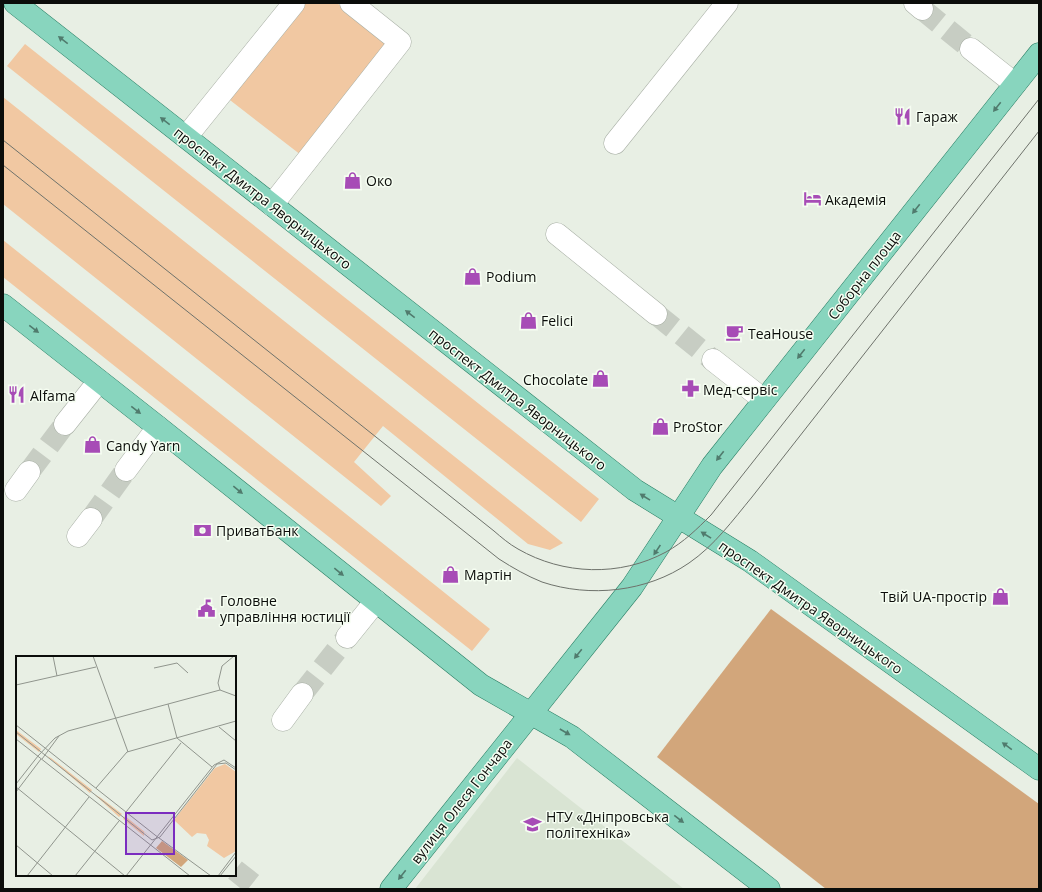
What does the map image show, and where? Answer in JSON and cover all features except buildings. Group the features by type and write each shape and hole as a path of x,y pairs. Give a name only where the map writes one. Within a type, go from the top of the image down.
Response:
{"main road":[{"name":"проспект Дмитра Яворницького","path":"15,3 635,490 750,561 1039,769"},
{"name":"Соборна площа","path":"678,517 712,466 1039,54"},
{"path":"3,305 481,685 572,737 769,889"},
{"name":"вулиця Олеся Гончара","path":"391,889 632,587 678,517"}],"lane":[{"path":"186,137 294,3"},
{"path":"272,205 400,42 351,3"},
{"path":"615,143 727,3"},
{"path":"971,49 1016,84"},
{"path":"557,234 656,314"},
{"path":"713,360 764,400"},
{"path":"65,424 100,381"},
{"path":"126,470 158,427"},
{"path":"16,490 29,472"},
{"path":"78,536 91,519"},
{"path":"346,637 376,600"},
{"path":"283,720 302,694"}],"shaded area":[{"path":"300,3 337,3 389,44 301,155 226,97"},
{"path":"25,44 599,499 581,522 7,66"},
{"path":"3,97 563,543 550,550 528,544 383,426 354,462 391,496 381,506 3,204"},
{"path":"3,240 490,629 472,651 3,277"},
{"path":"771,609 1039,804 1039,889 826,889 657,757"},
{"name":"НТУ «Дніпровська політехніка»","path":"517,758 684,889 415,889"}],"tunnel":[{"path":"922,9 971,49"},
{"path":"656,314 713,360"},
{"path":"29,472 65,424"},
{"path":"91,519 126,470"},
{"path":"302,694 347,637"},
{"path":"236,871 259,889"}],"tram line":[{"path":"3,140 511,545 535,558 554,564 592,570 630,566 666,552 684,540 711,515 1039,99"},
{"path":"3,165 499,559 520,572 542,582 560,587 599,591 637,586 673,573 689,563 715,541 752,497 1039,131"}],"place":[{"name":"Гараж","path":"903,116"},
{"name":"Око","path":"353,180"},
{"name":"Академія","path":"812,199"},
{"name":"Podium","path":"473,276"},
{"name":"Felici","path":"528,320"},
{"name":"TeaHouse","path":"735,333"},
{"name":"Chocolate","path":"601,379"},
{"name":"Мед-сервіс","path":"690,389"},
{"name":"Alfama","path":"17,395"},
{"name":"ProStor","path":"660,426"},
{"name":"Candy Yarn","path":"93,445"},
{"name":"ПриватБанк","path":"203,530"},
{"name":"Мартін","path":"451,574"},
{"name":"Твій UA-простір","path":"1000,596"},
{"name":"Головне управління юстиції","path":"207,608"},
{"name":"НТУ «Дніпровська політехніка»","path":"533,824"}]}
